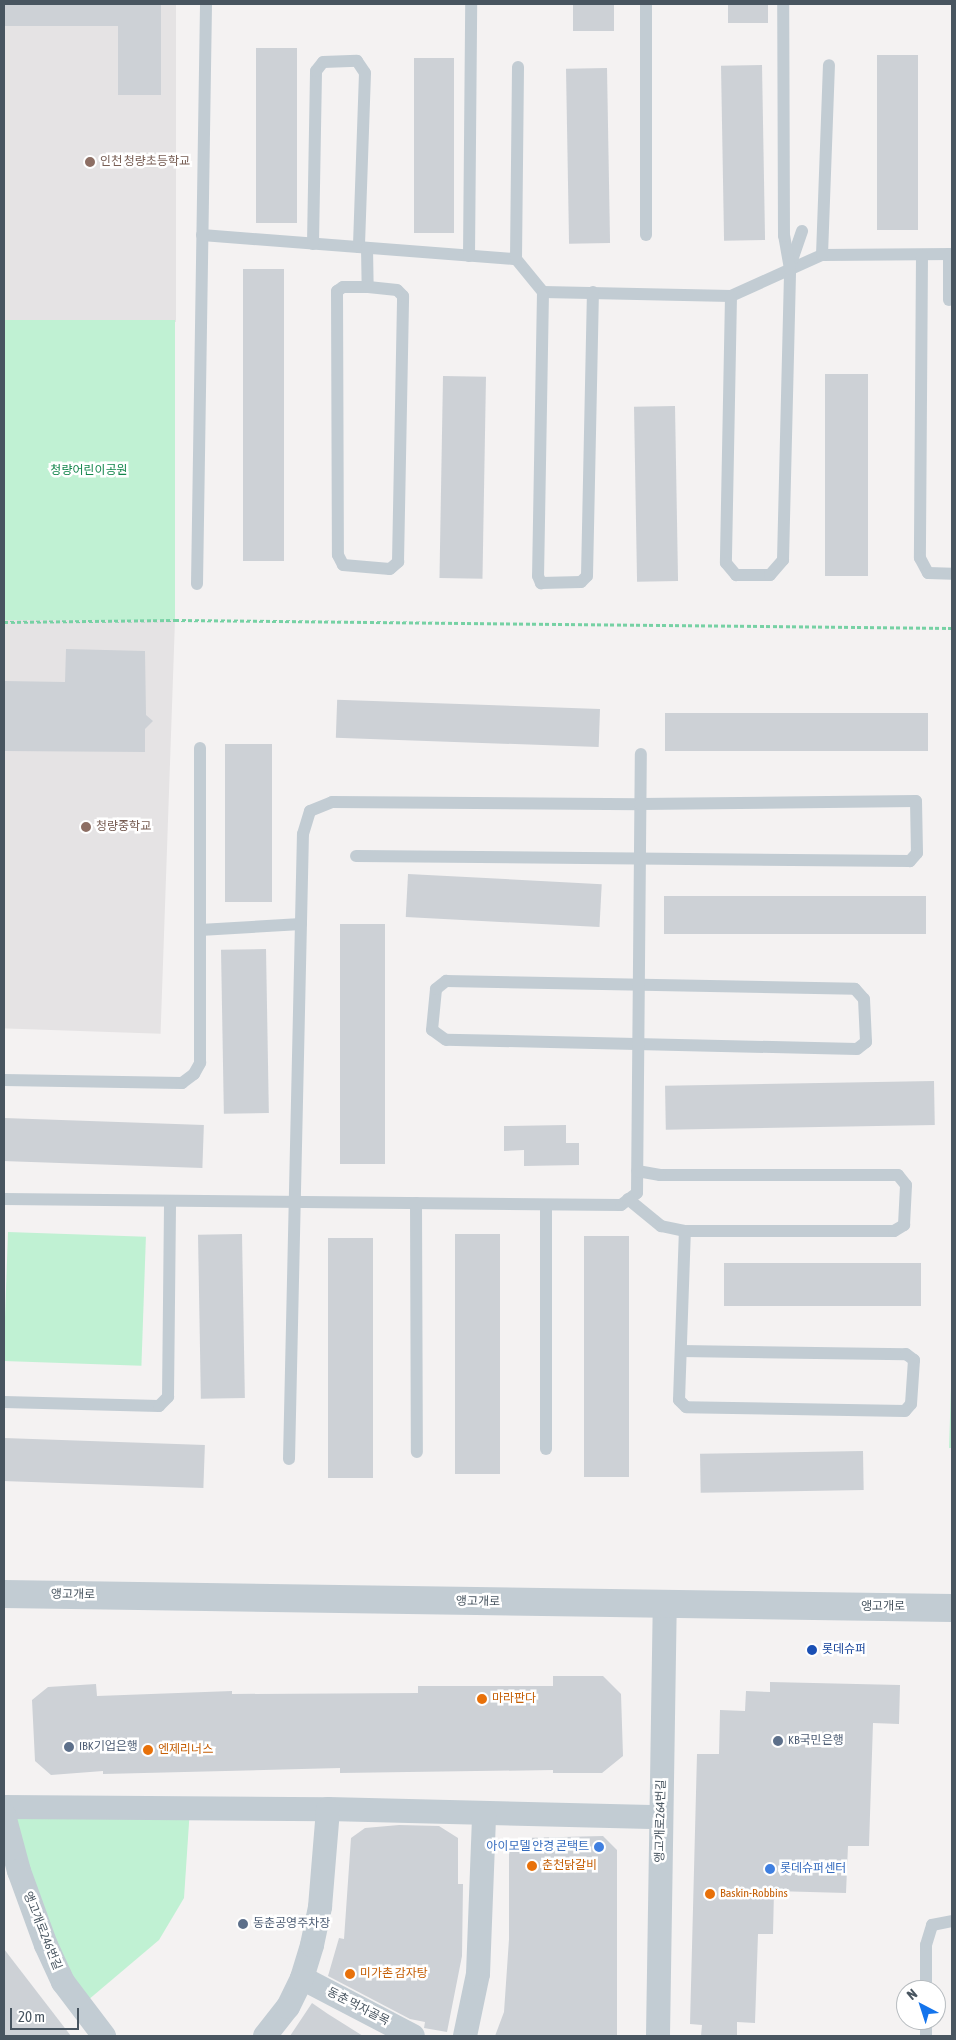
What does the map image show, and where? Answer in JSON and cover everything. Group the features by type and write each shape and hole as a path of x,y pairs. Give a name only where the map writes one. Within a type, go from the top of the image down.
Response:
{"street":[{"name":"앵고개로","path":"4,1594 665,1606 952,1608"},
{"name":"앵고개로264번길","path":"658,2036 665,1606"},
{"path":"4,1807 328,1809 484,1815 662,1817"},
{"path":"265,2036 288,2007 302,1978 320,1907 328,1809"},
{"name":"앵고개로246번길","path":"4,1815 19,1871 46,1945 63,1982 104,2036"},
{"path":"465,2036 478,1974 484,1815"},
{"name":"동춘 먹자골목","path":"302,1978 414,2036"}],"lane":[{"path":"197,584 206,4"},
{"path":"469,256 471,4"},
{"path":"646,4 646,235"},
{"path":"731,296 726,563 736,575 770,575 783,560 790,268 784,236 783,4"},
{"path":"313,244 316,71 322,62 357,61 365,73 363,247 368,287"},
{"path":"822,255 829,65"},
{"path":"518,67 516,259 543,292 538,576 541,583 581,582 587,576 593,292"},
{"path":"790,268 802,231"},
{"path":"202,235 516,259"},
{"path":"543,292 731,296 822,255 951,254 949,300"},
{"path":"922,255 920,558 928,573 952,574"},
{"path":"343,287 368,287 396,290 403,296 398,562 390,569 343,565 338,555 337,292 343,287"},
{"path":"4,1080 182,1083 194,1074 200,1063 200,748"},
{"path":"4,1199 620,1205 637,1193 641,754"},
{"path":"288,1460 303,834 310,811 332,802 640,804 916,801 917,853 910,861 356,856"},
{"path":"200,930 301,924"},
{"path":"446,981 638,985 855,989 864,999 866,1042 857,1049 446,1040 432,1030 436,989 446,981"},
{"path":"628,1199 661,1226 685,1231 894,1231 904,1225 906,1185 898,1175 660,1175 637,1171"},
{"path":"4,1402 159,1406 168,1397 170,1200"},
{"path":"416,1203 417,1452"},
{"path":"546,1205 546,1449"},
{"path":"680,1351 906,1354 914,1360 911,1404 905,1411 686,1407 679,1400 680,1351 685,1231"},
{"path":"926,1980 926,1945 932,1925 952,1921"}],"path":[{"path":"4,622 195,620 952,628"}],"shaded area":[{"name":"인천 청량초등학교","path":"4,4 176,4 176,322 4,322"},
{"name":"청량중학교","path":"4,614 175,620 161,1034 4,1028"}],"green space":[{"name":"청량어린이공원","path":"4,320 175,320 175,620 4,620"},
{"path":"8,1232 146,1237 141,1366 4,1361"},
{"path":"952,1357 952,1448 949,1448"},
{"path":"190,1808 184,1898 159,1940 81,2006 4,1815"}],"building":[{"path":"4,4 161,4 161,95 118,95 118,26 4,26"},
{"path":"573,4 614,4 614,31 573,31"},
{"path":"728,4 768,4 768,23 728,23"},
{"path":"256,48 297,48 297,223 256,223"},
{"path":"877,55 918,55 918,230 877,230"},
{"path":"414,58 454,58 454,233 414,233"},
{"path":"762,65 765,240 724,241 721,66"},
{"path":"607,68 610,243 569,244 566,69"},
{"path":"243,269 284,269 284,561 243,561"},
{"path":"825,374 868,374 868,576 825,576"},
{"path":"443,376 486,377 482,579 439,578"},
{"path":"675,406 678,581 637,582 634,407"},
{"path":"66,649 145,651 146,715 153,721 145,729 145,752 4,751 4,681 65,682"},
{"path":"337,700 600,709 599,747 336,738"},
{"path":"665,713 928,713 928,751 665,751"},
{"path":"225,744 272,744 272,902 225,902"},
{"path":"408,874 602,884 599,927 406,917"},
{"path":"664,896 926,896 926,934 664,934"},
{"path":"340,924 385,924 385,1164 340,1164"},
{"path":"266,949 269,1113 224,1114 221,950"},
{"path":"934,1081 935,1125 666,1130 665,1086"},
{"path":"4,1118 204,1125 202,1168 4,1161"},
{"path":"566,1125 566,1143 579,1143 579,1165 524,1166 524,1150 504,1151 504,1126"},
{"path":"242,1234 245,1398 201,1399 198,1235"},
{"path":"455,1234 500,1234 500,1474 455,1474"},
{"path":"584,1236 629,1236 629,1477 584,1477"},
{"path":"328,1238 373,1238 373,1478 328,1478"},
{"path":"724,1263 921,1263 921,1306 724,1306"},
{"path":"4,1438 205,1445 203,1488 4,1481"},
{"path":"863,1451 864,1490 701,1493 700,1454"},
{"path":"553,1676 603,1676 621,1694 623,1756 602,1773 553,1773 553,1770 340,1773 340,1768 103,1774 103,1771 51,1775 35,1761 32,1700 48,1687 96,1684 97,1696 232,1691 232,1694 418,1693 418,1686 553,1686"},
{"name":"롯데슈퍼센터","path":"770,1682 900,1685 899,1724 873,1723 869,1846 848,1846 846,1893 774,1891 773,1934 758,1934 755,2023 737,2022 737,2036 701,2036 702,2025 690,2024 697,1754 719,1754 720,1710 745,1711 746,1691 770,1692"},
{"path":"399,1825 439,1826 458,1838 458,1884 463,1884 462,1956 447,2032 424,2028 425,2022 410,2019 328,1976 339,1938 344,1939 351,1838 365,1828"},
{"path":"603,1836 617,1850 617,2036 495,2036 504,2012 509,1939 509,1850 522,1838"},
{"path":"4,1949 71,2036 4,2036"},
{"path":"312,2003 328,2014 363,2036 290,2036"}],"place":[{"name":"인천 청량초등학교","path":"90,162"},
{"name":"청량중학교","path":"86,827"},
{"name":"롯데슈퍼","path":"812,1650"},
{"name":"마라판다","path":"482,1699"},
{"name":"KB국민은행","path":"778,1741"},
{"name":"IBK기업은행","path":"69,1747"},
{"name":"엔제리너스","path":"148,1750"},
{"name":"아이모델 안경 콘택트","path":"599,1847"},
{"name":"춘천닭갈비","path":"532,1866"},
{"name":"롯데슈퍼센터","path":"770,1869"},
{"name":"Baskin-Robbins","path":"710,1894"},
{"name":"동춘공영주차장","path":"243,1924"},
{"name":"미가촌 감자탕","path":"350,1974"}]}
